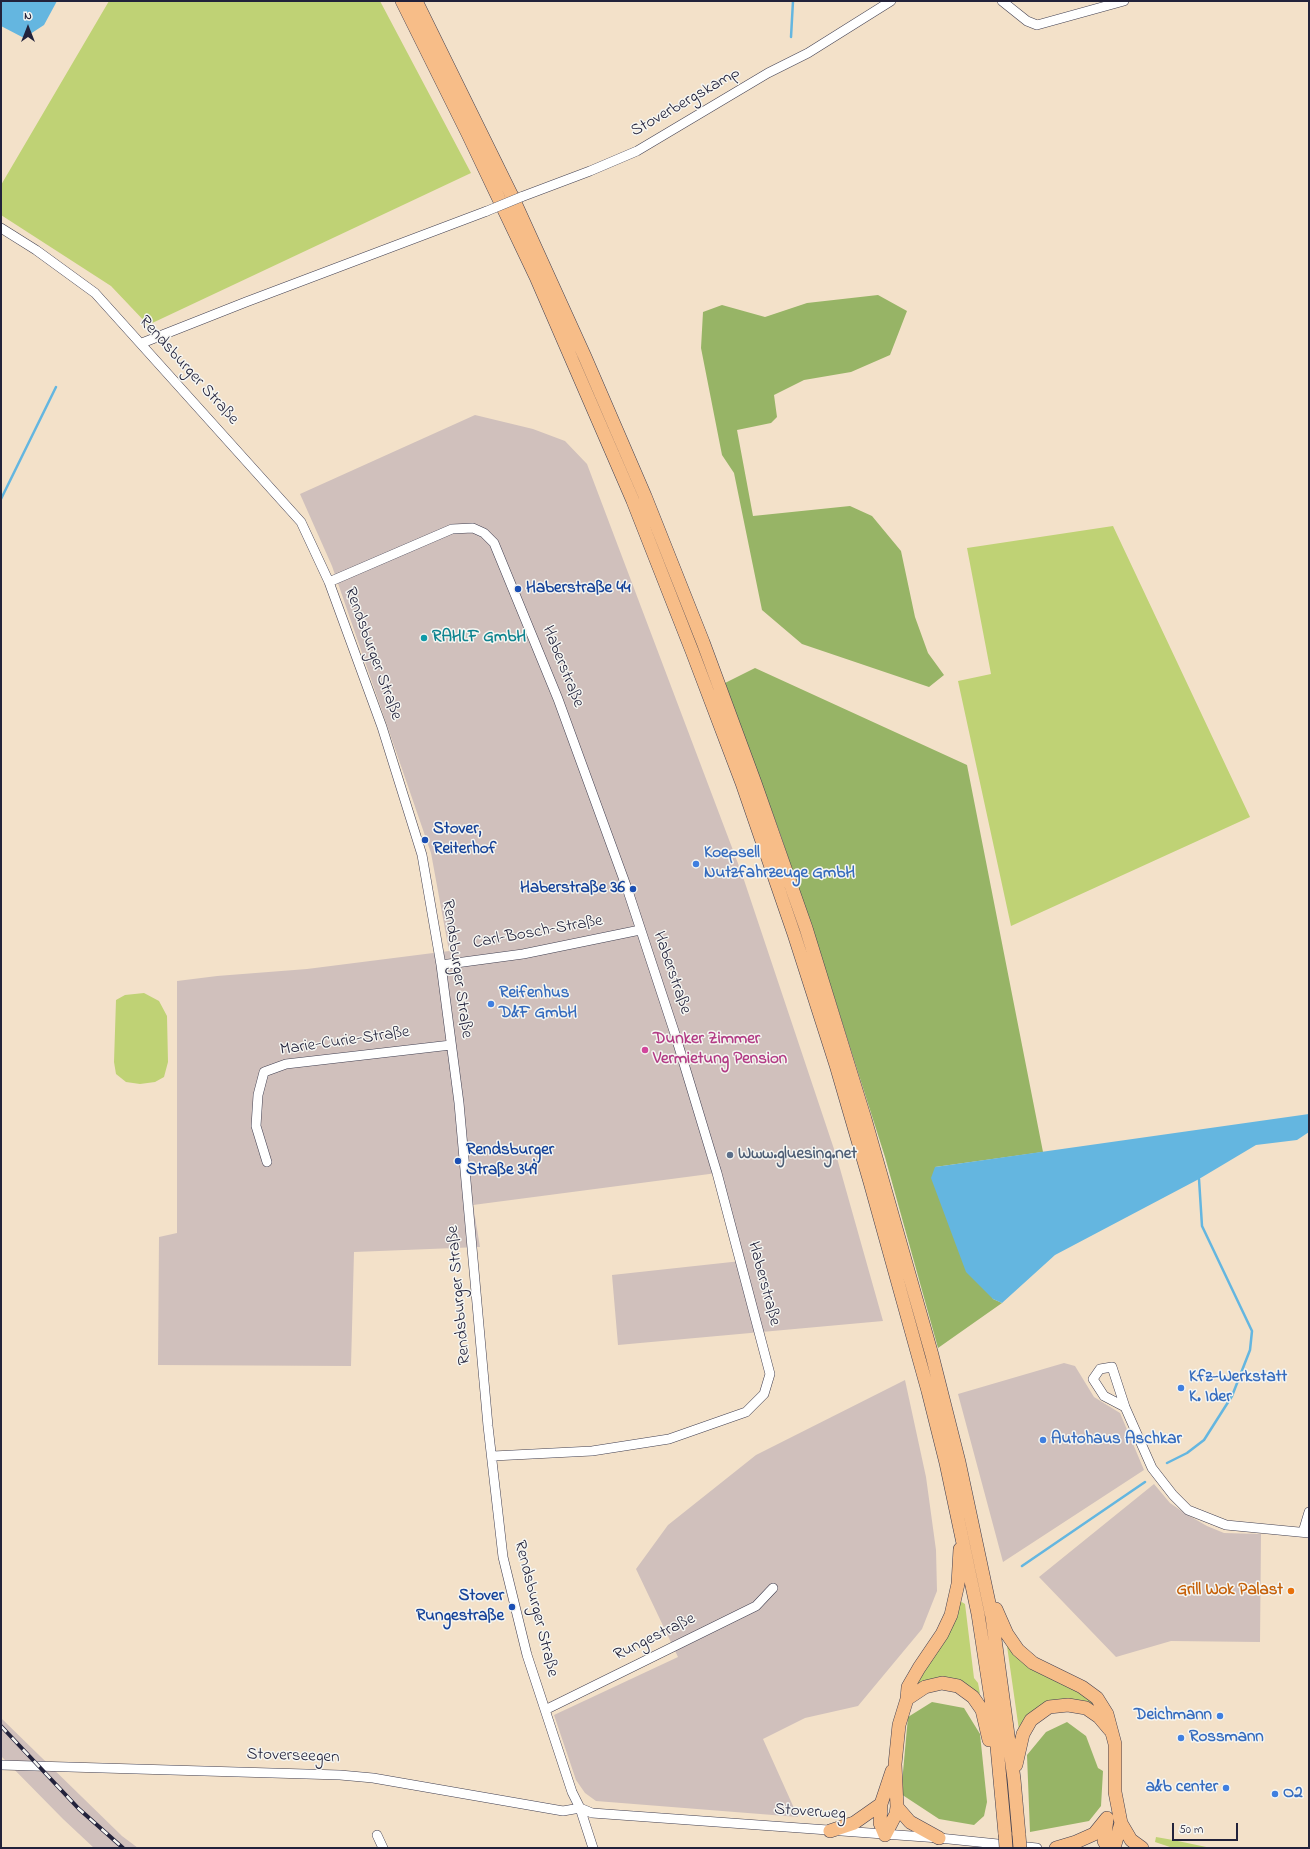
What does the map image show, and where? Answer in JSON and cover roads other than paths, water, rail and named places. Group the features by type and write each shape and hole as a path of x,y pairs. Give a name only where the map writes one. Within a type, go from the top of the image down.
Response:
{"highway":[{"path":"402,1 468,134 574,362 633,501 690,644 742,784 794,934 836,1065 926,1384 962,1535 978,1614 995,1725 1006,1848"},
{"path":"416,1 485,138 585,357 644,496 694,620 755,783 806,928 865,1119 932,1355 960,1462 994,1632 1014,1779 1020,1842"},
{"path":"885,1835 896,1814 895,1764 899,1726 908,1699 908,1688 919,1668 942,1634 951,1615 958,1584 962,1535"},
{"path":"979,1553 999,1618 1018,1650 1033,1663 1082,1687 1097,1698 1107,1714 1113,1733 1116,1758 1115,1792 1121,1823 1131,1840 1142,1848"},
{"path":"908,1699 925,1687 942,1683 958,1686 973,1697 982,1710 1002,1790"},
{"path":"1014,1779 1023,1734 1031,1720 1049,1707 1068,1705 1086,1708 1099,1717 1113,1733"},
{"path":"885,1835 880,1823 881,1804 895,1764"},
{"path":"1108,1848 1104,1841 1104,1831 1115,1792"},
{"path":"830,1831 854,1823 881,1804"},
{"path":"897,1807 910,1822 939,1838"},
{"path":"1056,1848 1076,1842 1094,1834 1107,1818"},
{"path":"1114,1848 1121,1823"}],"street":[{"name":"Stoverbergskamp","path":"142,343 590,171 637,151 768,73 808,53 891,1"},
{"path":"1002,1 1027,21 1037,25 1124,1"},
{"name":"Rendsburger Straße","path":"1,228 36,250 96,294 142,343 301,522 329,582 382,727 422,855 441,965 459,1103 485,1389 503,1557 527,1655 572,1792 580,1808 593,1848"},
{"name":"Haberstraße","path":"329,582 452,529 473,528 484,533 494,543 558,699 628,891 675,1034 717,1173 770,1374 764,1394 746,1412 669,1439 592,1451 493,1456"},
{"name":"Carl-Bosch-Straße","path":"441,965 523,954 640,930"},
{"name":"Marie-Curie-Straße","path":"267,1162 256,1126 258,1095 264,1072 286,1064 451,1045"},
{"path":"1125,1407 1152,1468 1173,1495 1188,1510 1226,1526 1306,1533 1309,1512"},
{"name":"Rungestraße","path":"545,1710 756,1606 773,1588"},
{"name":"Stoverseegen","path":"1,1765 340,1775 373,1778 563,1811 580,1808"},
{"name":"Stoverweg","path":"580,1808 592,1813 939,1838 1037,1848"},
{"path":"377,1835 383,1848"}],"water":[{"path":"1,1 57,1 44,25 24,38 1,26"},
{"path":"1309,1114 1309,1132 1297,1140 1256,1145 1199,1179 1055,1255 1002,1303 993,1299 966,1272 931,1178 935,1167"}],"waterway":[{"path":"791,37 793,1"},
{"path":"1,499 56,387"},
{"path":"1167,1463 1187,1453 1204,1440 1232,1396 1250,1350 1252,1331 1202,1226 1199,1179"},
{"path":"1022,1566 1145,1482"}],"railway":[{"path":"1,1726 79,1809 123,1848"}],"place":[{"name":"Haberstraße 44","path":"518,589"},
{"name":"RAHLF GmbH","path":"424,638"},
{"name":"Stover, Reiterhof","path":"425,840"},
{"name":"Koepsell Nutzfahrzeuge GmbH","path":"696,864"},
{"name":"Haberstraße 36","path":"633,889"},
{"name":"Reifenhus D&F GmbH","path":"491,1004"},
{"name":"Dunker Zimmer Vermietung Pension","path":"645,1050"},
{"name":"Www.gluesing.net","path":"730,1155"},
{"name":"Rendsburger Straße 349","path":"458,1161"},
{"name":"Kfz-Werkstatt K. Ider","path":"1181,1388"},
{"name":"Autohaus Aschkar","path":"1043,1440"},
{"name":"Grill Wok Palast","path":"1291,1591"},
{"name":"Stover Rungestraße","path":"512,1607"},
{"name":"Deichmann","path":"1220,1716"},
{"name":"Rossmann","path":"1181,1738"},
{"name":"a&b center","path":"1226,1788"},
{"name":"O2","path":"1275,1794"}]}
